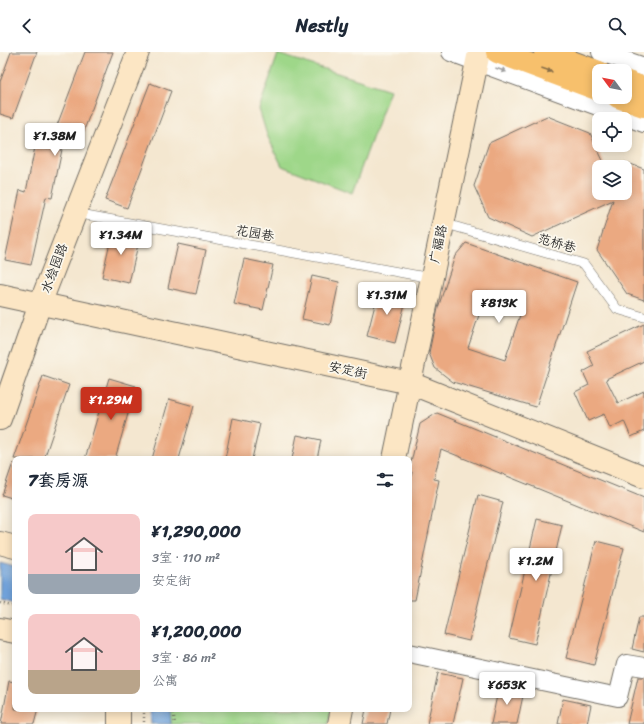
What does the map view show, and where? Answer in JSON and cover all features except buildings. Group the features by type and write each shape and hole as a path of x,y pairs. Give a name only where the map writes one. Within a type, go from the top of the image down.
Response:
{"main road":[{"path":"497,52 592,87"},
{"path":"545,52 592,69"},
{"path":"632,84 644,88"},
{"path":"632,102 644,106"}],"street":[{"name":"水绘园路","path":"0,419 40,304 138,52"},
{"path":"451,52 478,57 644,123"},
{"path":"601,52 644,68"},
{"name":"广福路","path":"395,456 430,278 443,224 478,57"},
{"name":"安定街","path":"0,295 410,384 644,477"},
{"path":"0,543 12,545"},
{"path":"0,629 12,631"},
{"path":"412,654 618,697 626,664 644,667"},
{"path":"119,712 120,724"},
{"path":"339,724 341,712"}],"lane":[{"name":"花园巷","path":"76,212 430,278"},
{"name":"范桥巷","path":"443,224 584,264 617,309 644,317"}],"path":[{"path":"0,603 12,606"},
{"path":"144,712 144,724"},
{"path":"173,712 175,724"}],"green space":[{"path":"278,54 390,90 352,193 282,166 267,135 259,109"},
{"path":"170,712 330,712 328,724 171,724"}],"water":[{"path":"0,563 12,566 12,602 0,599"},
{"path":"150,712 170,712 171,724 151,724"}]}
